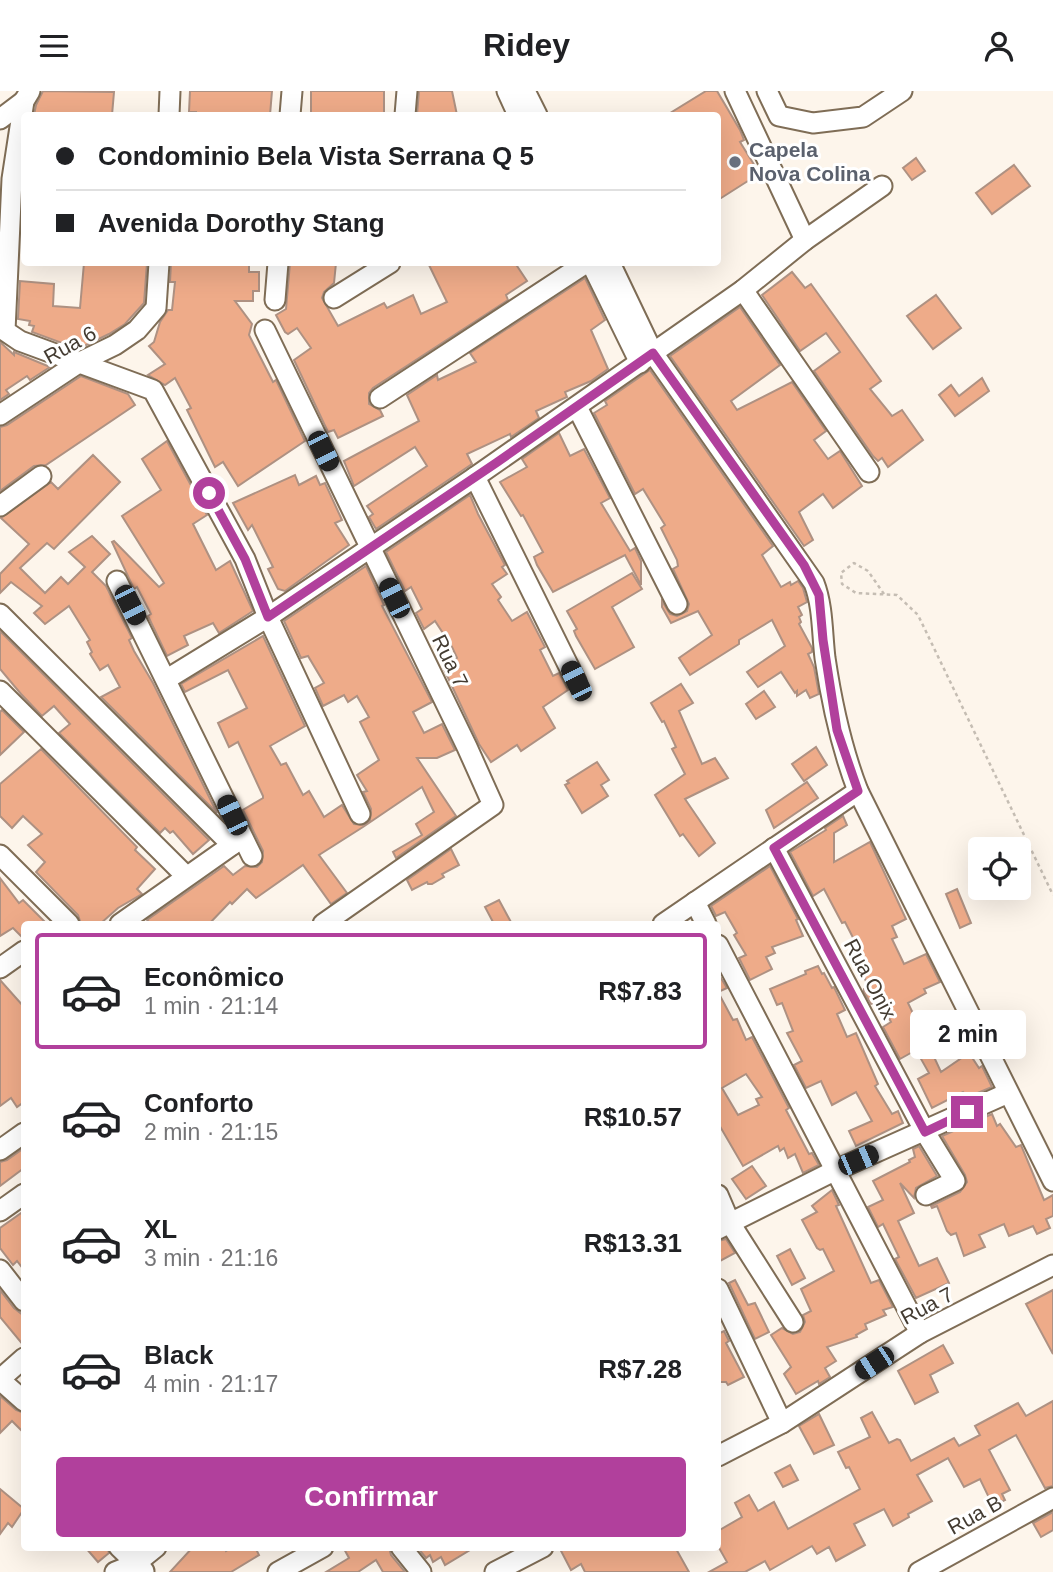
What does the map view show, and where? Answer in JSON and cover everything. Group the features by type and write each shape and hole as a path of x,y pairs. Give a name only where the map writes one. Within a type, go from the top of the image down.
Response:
{"street":[{"path":"169,112 170,91"},
{"path":"290,112 292,91"},
{"path":"405,112 407,91"},
{"path":"507,91 517,112"},
{"path":"525,91 536,112"},
{"path":"735,91 805,240"},
{"path":"767,91 779,116 813,123 863,117 902,91"},
{"path":"0,119 27,96"},
{"path":"21,118 4,181 5,331 20,341 153,390 245,559 268,617 360,814"},
{"path":"167,679 268,617 577,407 743,290 805,240 881,186"},
{"name":"Rua 6","path":"0,415 80,362 115,345 137,330 156,308 159,266"},
{"path":"275,300 278,266"},
{"path":"334,298 385,266"},
{"path":"380,398 583,266"},
{"path":"590,266 647,358 814,583 819,595 837,730 858,791 1053,1181"},
{"path":"611,266 647,358"},
{"path":"743,290 869,473"},
{"name":"Rua 7","path":"265,330 493,805 327,921"},
{"path":"577,407 677,604"},
{"path":"0,506 41,476"},
{"path":"475,477 576,681"},
{"path":"117,581 167,679 237,841"},
{"path":"0,614 252,856"},
{"path":"0,691 186,876"},
{"path":"667,921 858,791"},
{"path":"124,921 237,841"},
{"name":"Rua Onix","path":"774,848 925,1132 955,1181 926,1195"},
{"path":"0,855 65,921"},
{"path":"695,902 704,921"},
{"path":"721,951 920,1333"},
{"path":"0,968 21,953"},
{"path":"793,1322 724,1226 836,1170 1008,1093"},
{"path":"0,1150 21,1135"},
{"path":"0,1210 21,1196"},
{"name":"Rua 7","path":"721,1454 782,1423 920,1333 1053,1265"},
{"path":"0,1270 21,1297"},
{"path":"721,1295 782,1423"},
{"path":"21,1361 0,1380 21,1398"},
{"name":"Rua B","path":"919,1572 1053,1499"},
{"path":"123,1551 140,1568"},
{"path":"115,1572 140,1568 153,1551"},
{"path":"278,1572 316,1551"},
{"path":"404,1551 421,1572"},
{"path":"495,1572 535,1551"}],"path":[{"path":"884,594 868,571 854,563 841,573 842,584 856,593 897,595 918,615 1053,895"}],"building":[{"path":"43,91 114,92 112,112 35,112"},
{"path":"190,91 272,91 270,112 189,112"},
{"path":"311,91 384,91 384,112 311,112"},
{"path":"419,91 452,91 456,112 417,112"},
{"path":"706,91 717,91 740,130 744,140 740,142 758,171 751,179 721,198 721,112 672,112"},
{"path":"916,158 925,171 912,180 903,168"},
{"path":"1014,165 1030,186 992,214 976,193"},
{"path":"84,266 147,266 144,303 125,324 78,349 32,332 34,326 29,325 30,321 18,319 20,281 54,284 53,306 80,308"},
{"path":"171,266 249,266 249,272 259,272 259,291 253,291 253,301 235,301 252,324 249,335 273,382 276,380 305,441 238,486 223,462 215,467 187,410 191,408 175,378 165,385 148,375 165,364 149,346 154,342 160,322 168,310 172,310 175,282 170,282"},
{"path":"290,266 336,266 334,283 324,292 322,298 338,326 384,303 387,308 413,295 421,314 447,302 429,266 517,266 527,281 506,295 508,300 373,388 369,393 369,404 380,410 383,416 338,438 334,430 328,432 294,360 311,348 297,328 288,334 285,332 276,315 286,309"},
{"path":"792,272 805,288 811,284 881,381 870,389 892,416 902,410 923,440 888,467 882,458 878,461 873,456 814,371 840,352 826,333 800,351 762,295"},
{"path":"585,278 605,320 591,330 608,369 591,381 565,392 567,397 536,411 539,418 511,437 510,434 467,454 472,464 376,529 369,517 373,514 367,506 427,466 415,447 354,486 344,461 419,421 407,395 437,375 438,380 476,362 470,353"},
{"path":"936,295 961,328 933,349 907,316"},
{"path":"740,307 780,365 731,401 737,410 792,382 826,431 814,440 828,459 840,451 862,486 833,508 823,494 799,512 813,540 804,546 670,356"},
{"path":"0,342 14,355 14,352 50,367 30,380 27,376 6,390 9,394 0,400"},
{"path":"650,370 773,546 762,555 781,587 798,581 803,588 807,602 798,607 802,615 799,617 799,624 812,648 812,652 808,654 814,667 819,694 810,698 806,690 797,696 797,691 795,693 781,672 758,687 747,672 785,646 772,620 690,675 679,658 712,635 698,611 671,623 662,607 662,601 670,614 677,616 687,611 689,604 673,569 678,566 677,560 661,528 665,525 643,489 635,494 594,413 607,405 605,401"},
{"path":"81,376 128,394 135,405 46,465 34,466 0,491 0,427"},
{"path":"982,378 989,391 955,416 939,395 951,385 959,396"},
{"path":"559,433 570,456 584,449 610,498 601,503 630,551 635,548 641,561 641,585 625,555 553,592 537,565 534,557 543,552 523,515 521,516 500,482 527,467 522,459"},
{"path":"167,441 207,515 193,524 216,570 230,561 253,611 219,633 213,623 184,636 188,645 167,656 148,616 151,614 137,587 134,589 112,542 114,541 159,587 164,583 122,516 161,490 142,459"},
{"path":"93,455 120,482 54,549 47,543 20,568 45,593 61,577 68,584 85,567 69,552 92,536 110,554 92,572 106,586 132,638 129,640 134,651 153,683 217,813 101,697 120,687 108,665 100,670 90,654 92,652 87,642 90,640 69,606 45,624 34,613 42,606 11,582 0,593 0,574 29,544 1,518 51,482 58,489"},
{"path":"295,475 299,485 316,476 320,485 325,483 342,520 335,523 349,545 285,591 278,589 268,569 273,567 252,525 248,530 233,503"},
{"path":"470,495 505,565 502,567 507,574 492,584 501,597 498,600 512,621 527,612 545,647 540,650 553,676 559,673 568,690 543,707 555,728 521,751 517,745 491,762 479,744 443,667 457,658 452,647 435,621 424,629 416,613 422,609 411,587 405,591 386,552"},
{"path":"366,566 384,605 382,606 432,702 413,712 424,733 442,724 455,750 437,758 417,758 456,816 396,858 393,852 422,835 416,824 434,812 422,787 363,827 319,855 347,893 331,904 303,865 256,898 247,889 212,921 148,921 224,866 233,875 245,866 257,867 262,862 263,851 243,810 263,796 238,742 229,747 218,723 247,708 228,670 185,692 181,684 263,636 305,726 270,746 281,765 286,763 303,795 309,791 324,817 342,805 354,824 365,825 370,820 371,809 363,792 367,791 357,775 379,760 360,722 369,717 357,696 348,702 344,695 323,706 315,688 324,683 308,656 301,658 284,621"},
{"path":"632,573 642,589 612,607 634,647 595,669 576,636 574,631 577,629 567,611"},
{"path":"0,631 209,840 193,854 173,831 170,833 165,828 160,833 59,733 70,724 54,706 42,716 0,669"},
{"path":"681,684 693,703 679,711 702,764 715,758 728,778 685,799 715,843 699,856 683,834 680,836 655,795 685,774 672,749 676,747 664,721 662,722 651,703"},
{"path":"764,691 775,707 756,719 746,704"},
{"path":"2,710 24,732 0,755 0,712"},
{"path":"816,747 827,765 804,781 792,764"},
{"path":"41,749 137,847 135,850 155,869 137,889 142,894 118,908 103,921 80,921 78,915 36,872 45,862 28,845 42,834 23,816 12,828 0,816 0,784"},
{"path":"597,762 609,780 601,785 608,796 582,813 565,785"},
{"path":"807,782 818,798 774,828 766,810"},
{"path":"843,816 847,825 834,833 834,862 870,842 906,919 892,926 897,937 892,939 904,964 926,954 940,982 924,989 926,993 908,1003 920,1028 951,1012 957,1025 927,1042 941,1072 969,1053 979,1068 982,1066 992,1087 968,1097 963,1092 932,1108 918,1079 929,1073 916,1050 900,1059 883,1027 891,1022 881,1002 871,1004 864,992 864,989 869,988 861,970 868,967 845,922 842,923 824,889 813,896 790,852"},
{"path":"451,849 459,865 442,874 444,877 432,884 427,882 412,890 407,880"},
{"path":"770,866 798,919 796,920 803,936 772,947 775,953 766,957 772,969 750,980 739,958 746,955 734,935 737,933 725,912 716,916 711,906"},
{"path":"0,878 19,903 23,900 44,921 21,921 21,936 13,928 0,936"},
{"path":"957,889 971,923 960,928 946,894"},
{"path":"499,900 510,921 492,921 485,907"},
{"path":"818,966 832,988 834,987 845,1010 837,1014 847,1037 856,1033 878,1084 875,1086 892,1114 898,1111 903,1123 856,1146 849,1131 872,1121 856,1092 832,1105 821,1081 806,1088 794,1065 802,1061 787,1033 793,1031 782,1003 777,1005 770,989"},
{"path":"721,978 727,988 721,991"},
{"path":"0,980 21,1004 21,1104 17,1107 11,1098 0,1106"},
{"path":"721,998 733,1020 737,1019 746,1040 752,1037 789,1108 786,1110 809,1154 812,1153 819,1165 803,1173 795,1154 788,1158 784,1148 780,1151 778,1146 743,1166 721,1128","holes":["746,1074 762,1097 756,1099 759,1105 738,1115 722,1088"]},
{"path":"992,1114 997,1126 1000,1124 1016,1147 1021,1145 1044,1200 1053,1195 1053,1216 1046,1219 1050,1228 1037,1234 1033,1226 1009,1236 1004,1224 979,1235 985,1247 964,1256 956,1233 951,1235 947,1231 937,1206 931,1206 960,1192 967,1182 942,1136"},
{"path":"919,1146 937,1176 916,1188 914,1198 900,1183 914,1213 898,1221 919,1266 937,1258 949,1283 916,1298 895,1259 899,1257 883,1224 878,1227 868,1207 883,1200 873,1181 910,1162 909,1160 915,1157 913,1149"},
{"path":"21,1150 21,1170 0,1186 0,1162"},
{"path":"752,1166 766,1186 746,1199 732,1179"},
{"path":"832,1190 839,1205 836,1206 871,1283 879,1280 893,1307 883,1310 886,1315 865,1324 867,1329 856,1335 857,1337 827,1347 836,1361 825,1368 830,1377 796,1394 784,1374 791,1367 771,1335 782,1328 793,1334 800,1332 805,1322 803,1315 811,1311 801,1289 834,1271 823,1249 817,1248 802,1220 817,1212 812,1206"},
{"path":"21,1213 21,1266 17,1261 13,1265 0,1248 0,1228"},
{"path":"726,1239 735,1253 721,1260 721,1240"},
{"path":"790,1249 805,1278 792,1285 777,1256"},
{"path":"735,1280 748,1305 755,1303 769,1332 755,1339 729,1283"},
{"path":"0,1290 21,1314 21,1342 0,1317"},
{"path":"1053,1290 1053,1354 1026,1304"},
{"path":"724,1331 729,1341 726,1343 744,1377 728,1385 721,1382 721,1332"},
{"path":"943,1345 953,1363 930,1375 938,1392 915,1404 898,1371"},
{"path":"0,1396 21,1412 21,1430 12,1421 0,1433"},
{"path":"1053,1401 1053,1486 1045,1488 1016,1435 989,1450 1010,1490 1002,1494 1005,1500 993,1506 980,1479 964,1487 948,1458 917,1475 932,1501 893,1526 884,1509 854,1524 865,1545 836,1561 829,1547 817,1554 812,1546 770,1570 765,1561 745,1572 709,1572 727,1562 721,1551 721,1529 742,1517 735,1503 749,1495 758,1511 774,1502 788,1529 860,1489 838,1452 870,1437 861,1418 872,1412 889,1443 900,1440 911,1461 954,1438 959,1446 980,1435 975,1426 1018,1403 1026,1416"},
{"path":"819,1414 834,1445 814,1454 799,1426"},
{"path":"790,1465 798,1480 783,1487 775,1473"},
{"path":"0,1489 21,1506 21,1514 12,1527 8,1523 0,1534"},
{"path":"1053,1512 1053,1530 1041,1537 1033,1523"},
{"path":"88,1551 108,1551 109,1553 98,1562"},
{"path":"189,1551 257,1551 259,1555 231,1572 170,1572"},
{"path":"345,1551 390,1551 405,1572 383,1572 376,1560 358,1572 326,1572 349,1558"},
{"path":"420,1551 468,1551 445,1565 441,1557 433,1562 430,1555 426,1558"},
{"path":"561,1551 677,1551 689,1572 585,1572 581,1564 571,1570"}],"place":[{"name":"Capela Nova Colina","path":"735,162"}],"route":[{"path":"209,493 245,559 268,617 653,353 804,565 819,595 837,730 858,791 774,848 925,1132 967,1112"}]}
